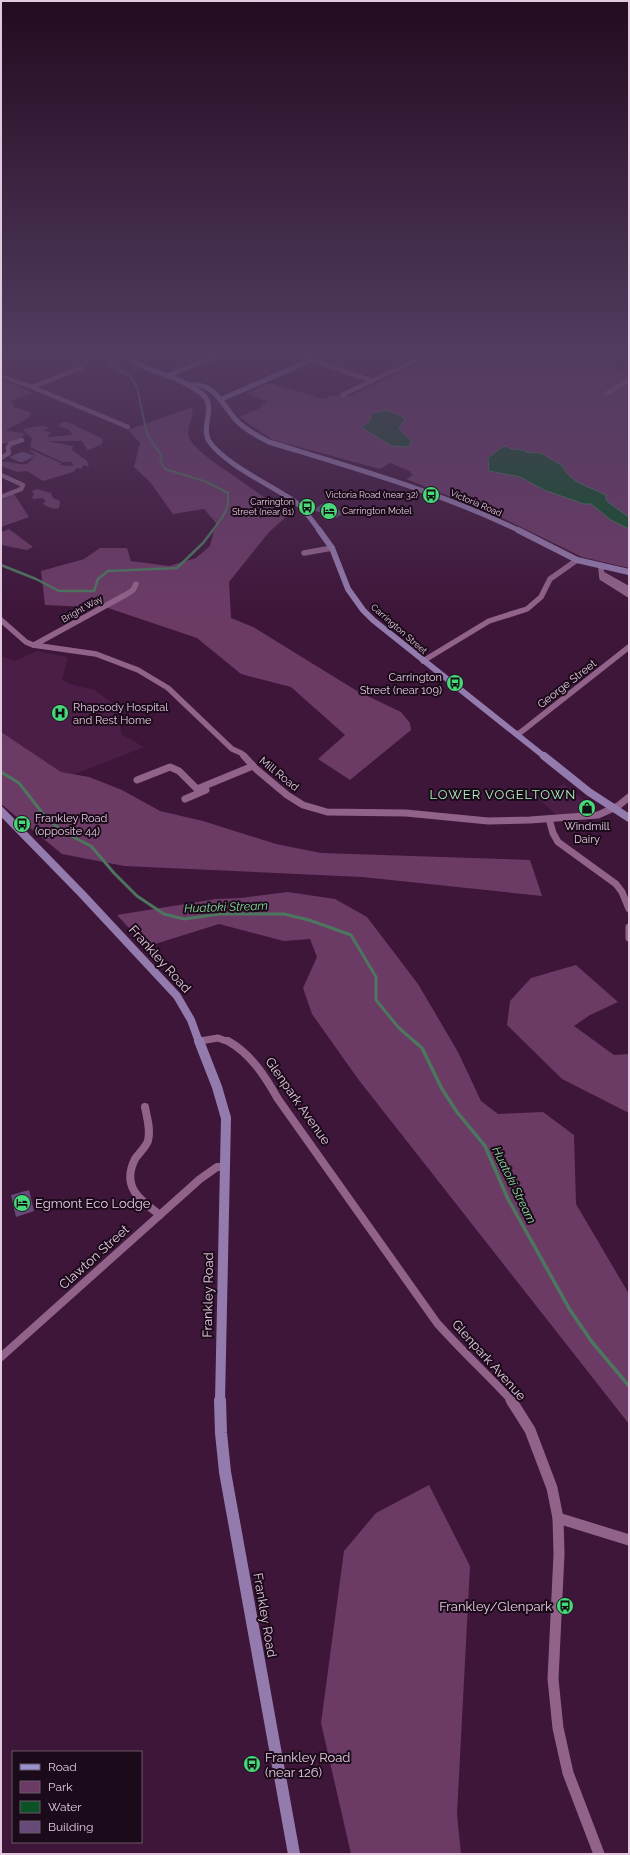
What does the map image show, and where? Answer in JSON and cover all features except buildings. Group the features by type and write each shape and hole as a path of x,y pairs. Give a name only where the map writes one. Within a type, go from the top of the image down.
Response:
{"street":[{"name":"Carrington Street","path":"208,439 209,441 232,461 296,502 304,510 332,548 343,579 359,605 384,630 613,809 629,818"},
{"name":"Victoria Road","path":"263,439 269,442 420,488 499,521 577,560 629,572"},
{"path":"1,458 9,453 8,448 10,444 22,440"},
{"path":"1,475 23,485 21,489 1,497"},
{"path":"304,553 332,548"},
{"path":"423,661 489,621 527,609 541,597 550,579 577,560"},
{"path":"603,566 601,569 602,578 629,595"},
{"path":"602,574 629,589"},
{"name":"Bright Way","path":"33,645 127,594 133,590 136,584"},
{"name":"Mill Road","path":"1,620 26,642 33,645 96,654 120,662 154,678 168,688 232,749 241,753 254,768 287,795 303,805 327,812 406,813 488,821 549,819 598,815 613,809 629,797"},
{"name":"George Street","path":"516,734 521,732 629,648"},
{"path":"137,780 170,767 179,771 197,789 254,768"},
{"path":"185,799 254,768"},
{"name":"Frankley Road","path":"1,811 76,887 177,996 191,1020 200,1042 217,1087 226,1118 220,1388 221,1433 225,1472 294,1854"},
{"path":"549,819 553,833 558,842 616,884 622,892 629,909"},
{"path":"629,927 629,938"},
{"name":"Glenpark Avenue","path":"200,1042 218,1038 227,1041 249,1057 265,1076 283,1105 433,1317 455,1344 489,1376 513,1403 530,1430 542,1458 552,1488 558,1518 553,1679 558,1728 568,1773 599,1854"},
{"path":"145,1107 150,1127 148,1141 136,1158 131,1171 130,1181 132,1190 138,1198 160,1215"},
{"name":"Clawton Street","path":"1,1357 200,1179 217,1167 225,1167"},
{"path":"558,1518 629,1540"}],"shaded area":[{"name":"Rhapsody Hospital and Rest Home","path":"37,651 68,657 62,680 69,684 95,690 119,708 121,734 144,747 64,777 1,733 1,656 15,661"},
{"path":"564,784 595,809 593,812 557,815 535,796"}],"green space":[{"path":"1,439 20,439 17,441 1,444"},
{"path":"32,439 103,439 102,444 89,450 82,441 46,441 73,446 72,450 87,461 89,467 83,465 82,469 77,468 73,472 43,481 27,471 17,472 1,466 1,462 27,464 36,455 31,452 31,450 61,463 60,465 74,465 71,464 72,462 62,462 30,447"},
{"path":"136,439 190,439 194,445 217,465 264,497 286,517 269,532 229,582 231,618 253,627 357,691 401,712 410,723 411,730 350,780 318,759 345,735 291,687 241,674 197,638 108,608 45,605 41,571 84,559 100,548 127,548 131,561 169,566 196,558 210,546 216,523 204,509 173,514 150,482 134,467 140,443"},
{"path":"271,439 629,439 629,568 582,557 494,514 406,479 413,475 410,473 412,472 390,463 380,469"},
{"path":"37,489 51,493 53,498 60,501 59,508 57,509 46,506 42,503 46,502 43,498 33,499 32,497 34,495 32,491"},
{"path":"14,494 29,517 1,527 1,500"},
{"path":"9,529 33,547 27,550 1,545 1,532"},
{"path":"1,732 61,772 89,777 122,790 160,811 203,821 276,844 321,853 530,860 542,896 362,877 124,866 62,854 1,804"},
{"path":"288,892 335,899 367,917 418,984 458,1052 481,1101 498,1114 543,1112 574,1135 576,1204 629,1294 629,1424 358,1079 312,1014 303,988 317,957 310,939 284,941 219,924 152,945 128,927 117,915 216,899 241,898"},
{"path":"576,965 618,1002 590,1015 574,1026 614,1055 629,1054 629,1113 562,1079 507,1025 510,1001 531,978"},
{"path":"429,1485 470,1566 457,1814 461,1854 351,1854 321,1723 344,1551 376,1513"}],"water":[{"path":"380,439 409,439 412,442 408,447 392,446"},
{"path":"507,446 510,449 541,453 563,466 570,477 575,481 606,495 608,502 629,517 629,529 611,520 591,504 584,504 544,490 520,477 489,471 488,458 502,447"}],"waterway":[{"name":"Huatoki Stream","path":"150,439 162,456 160,461 165,469 207,482 228,493 228,504 226,509 222,518 212,531"},
{"name":"Huatoki Stream","path":"1,565 36,579 59,591 94,591 98,579 108,571 177,568 203,543 213,530"},
{"name":"Huatoki Stream","path":"1,772 19,783 47,819 65,833 91,846 114,873 137,896 164,914 184,919 220,914 284,914 309,920 351,935 376,977 376,1000 399,1028 415,1042"},
{"name":"Huatoki Stream","path":"414,1041 422,1048 442,1089 457,1112 485,1146 508,1199 570,1310 592,1342 629,1386"}],"place":[{"name":"Victoria Road (near 32)","path":"431,495"},
{"name":"Carrington Street (near 61)","path":"307,507"},
{"name":"Carrington Motel","path":"329,511"},
{"name":"Carrington Street (near 109)","path":"455,683"},
{"name":"Rhapsody Hospital and Rest Home","path":"60,713"},
{"name":"Windmill Dairy","path":"587,808"},
{"name":"Frankley Road (opposite 44)","path":"22,824"},
{"name":"Egmont Eco Lodge","path":"22,1203"},
{"name":"Frankley/Glenpark","path":"565,1606"},
{"name":"Frankley Road (near 126)","path":"252,1764"}],"district":[{"name":"LOWER VOGELTOWN","path":"503,794"}]}
